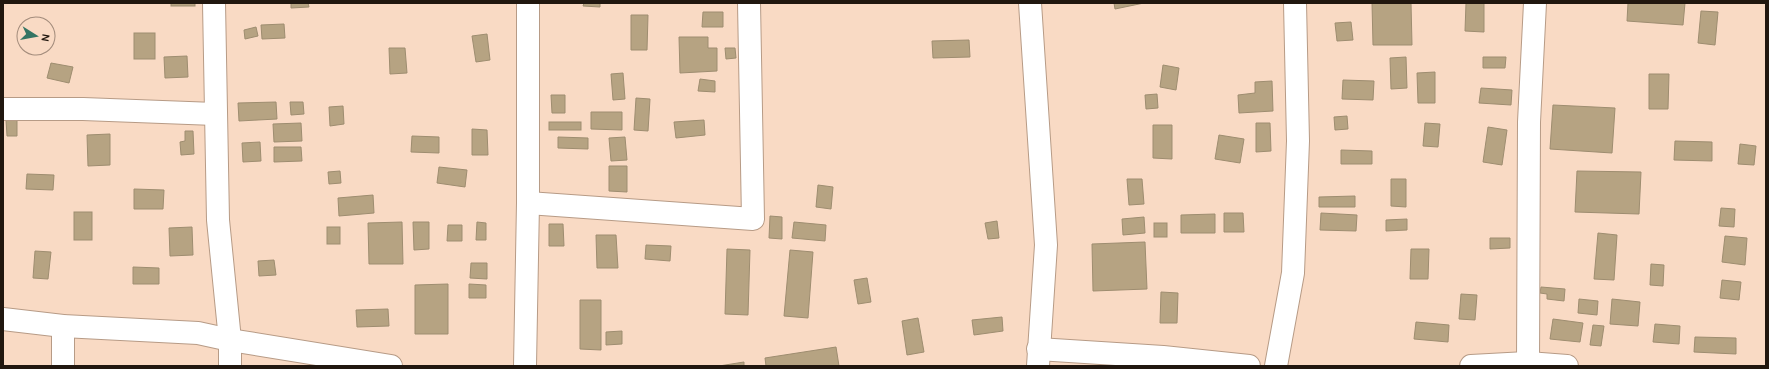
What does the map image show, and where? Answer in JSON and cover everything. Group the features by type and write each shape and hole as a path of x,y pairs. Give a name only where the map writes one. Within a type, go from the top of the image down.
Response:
{"street":[{"path":"214,3 218,220 230,340 230,366"},
{"path":"525,366 528,203 528,3"},
{"path":"528,203 753,219 749,3"},
{"path":"1030,3 1046,245 1038,358 1163,357 1249,366"},
{"path":"1276,366 1293,273 1298,141 1295,3"},
{"path":"1528,363 1529,122 1535,3"},
{"path":"3,109 83,109 215,114"},
{"path":"3,319 63,326 198,333 230,340 391,366"},
{"path":"63,326 63,366"},
{"path":"1471,366 1528,363 1567,366"}],"building":[{"path":"171,3 195,3 195,6 171,6"},
{"path":"291,3 308,3 309,7 291,8"},
{"path":"584,3 600,3 600,7 583,6"},
{"path":"1114,3 1144,3 1115,9"},
{"path":"1372,3 1411,3 1412,45 1373,45"},
{"path":"1466,3 1484,3 1484,32 1465,31"},
{"path":"1628,3 1685,3 1683,25 1627,21"},
{"path":"1701,11 1718,12 1715,45 1698,43"},
{"path":"703,12 723,12 723,27 702,27"},
{"path":"631,15 648,15 647,50 631,50"},
{"path":"1351,22 1353,40 1337,41 1335,23"},
{"path":"284,24 285,38 262,39 261,25"},
{"path":"256,27 258,36 245,39 244,30"},
{"path":"134,33 155,33 155,59 134,59"},
{"path":"487,34 490,60 476,62 472,36"},
{"path":"679,37 708,37 708,48 717,48 717,71 680,73"},
{"path":"969,40 970,57 933,58 932,41"},
{"path":"389,48 405,48 407,73 390,74"},
{"path":"725,48 735,48 736,58 726,59"},
{"path":"187,56 188,77 165,78 164,57"},
{"path":"1406,57 1407,88 1391,89 1390,58"},
{"path":"1483,57 1506,57 1505,68 1483,68"},
{"path":"51,63 73,67 69,83 47,78"},
{"path":"1163,65 1179,68 1176,90 1160,87"},
{"path":"1435,72 1435,103 1418,103 1417,73"},
{"path":"623,73 625,99 613,100 611,74"},
{"path":"1649,74 1669,74 1668,109 1649,109"},
{"path":"700,79 715,81 715,92 698,91"},
{"path":"1343,80 1374,81 1373,100 1342,99"},
{"path":"1272,81 1273,111 1239,113 1238,95 1255,93 1255,82"},
{"path":"1481,88 1512,90 1511,105 1479,103"},
{"path":"1157,94 1158,108 1146,109 1145,95"},
{"path":"551,95 565,95 565,113 552,113"},
{"path":"636,98 650,99 648,131 634,130"},
{"path":"276,102 277,119 239,121 238,103"},
{"path":"290,102 303,102 304,114 291,115"},
{"path":"1553,105 1615,108 1612,153 1550,149"},
{"path":"343,106 344,124 330,126 329,107"},
{"path":"591,112 622,112 622,130 591,129"},
{"path":"1347,116 1348,129 1335,130 1334,117"},
{"path":"6,120 17,120 17,136 7,136"},
{"path":"704,120 705,135 676,138 674,122"},
{"path":"549,122 581,122 581,130 549,130"},
{"path":"301,123 302,141 274,142 273,124"},
{"path":"1256,123 1270,123 1271,151 1256,152"},
{"path":"1425,123 1440,124 1438,147 1423,146"},
{"path":"1153,125 1172,125 1172,159 1153,158"},
{"path":"1488,127 1507,130 1502,165 1483,162"},
{"path":"472,129 487,130 488,155 472,155"},
{"path":"185,131 193,131 194,154 181,155 180,142 185,141"},
{"path":"110,134 110,165 88,166 87,135"},
{"path":"1219,135 1244,139 1240,163 1215,159"},
{"path":"412,136 439,137 439,153 411,152"},
{"path":"558,137 588,138 588,149 558,148"},
{"path":"625,137 627,160 611,161 609,138"},
{"path":"1675,141 1712,142 1712,161 1674,160"},
{"path":"260,142 261,161 243,162 242,143"},
{"path":"1740,144 1756,146 1754,165 1738,164"},
{"path":"274,147 301,147 302,161 274,162"},
{"path":"1341,150 1372,151 1372,164 1341,164"},
{"path":"609,166 627,166 627,192 609,191"},
{"path":"439,167 467,170 465,187 437,183"},
{"path":"340,171 341,183 329,184 328,172"},
{"path":"1577,171 1641,172 1639,214 1575,212"},
{"path":"27,174 54,175 53,190 26,189"},
{"path":"1127,179 1142,179 1144,204 1129,205"},
{"path":"1391,179 1406,179 1406,207 1391,206"},
{"path":"818,185 833,187 831,209 816,207"},
{"path":"134,189 164,190 163,209 134,209"},
{"path":"373,195 374,213 339,216 338,198"},
{"path":"1355,196 1355,207 1319,207 1319,197"},
{"path":"1721,208 1735,209 1734,227 1719,226"},
{"path":"74,212 92,212 92,240 74,240"},
{"path":"1224,213 1243,213 1244,232 1224,232"},
{"path":"1321,213 1357,215 1356,231 1320,230"},
{"path":"1215,214 1215,233 1181,233 1181,215"},
{"path":"770,216 782,217 782,239 769,238"},
{"path":"1144,217 1145,233 1123,235 1122,219"},
{"path":"1407,219 1407,230 1386,231 1386,220"},
{"path":"997,221 999,238 988,239 985,223"},
{"path":"402,222 403,264 369,264 368,223"},
{"path":"413,222 429,222 429,249 414,250"},
{"path":"477,222 486,223 486,240 476,240"},
{"path":"794,222 826,225 825,241 792,238"},
{"path":"1154,223 1167,223 1167,237 1154,237"},
{"path":"549,224 563,224 564,246 549,246"},
{"path":"448,225 462,225 462,241 447,241"},
{"path":"192,227 193,255 170,256 169,228"},
{"path":"327,227 340,227 340,244 327,244"},
{"path":"1598,233 1617,235 1614,280 1594,279"},
{"path":"596,235 616,235 618,268 597,268"},
{"path":"1725,236 1747,238 1745,265 1722,262"},
{"path":"1490,238 1510,238 1510,248 1490,249"},
{"path":"1145,242 1147,289 1093,291 1092,244"},
{"path":"646,245 671,246 670,261 645,259"},
{"path":"727,249 750,250 748,315 725,314"},
{"path":"1411,249 1429,249 1428,279 1410,279"},
{"path":"790,250 813,252 808,318 784,316"},
{"path":"35,251 51,252 48,279 33,278"},
{"path":"274,260 276,275 259,276 258,261"},
{"path":"471,263 487,263 487,279 470,278"},
{"path":"1651,264 1664,265 1663,286 1650,285"},
{"path":"133,267 159,268 159,284 133,284"},
{"path":"867,278 871,302 858,304 854,280"},
{"path":"1722,280 1741,282 1739,300 1720,298"},
{"path":"448,284 448,334 415,334 415,285"},
{"path":"469,284 486,285 486,298 469,298"},
{"path":"1541,287 1565,289 1564,301 1547,299 1547,294 1540,293"},
{"path":"1161,292 1178,293 1177,323 1160,323"},
{"path":"1461,294 1477,295 1475,320 1459,319"},
{"path":"1579,299 1598,301 1597,315 1578,313"},
{"path":"1612,299 1640,302 1638,326 1610,324"},
{"path":"580,300 601,300 601,350 580,349"},
{"path":"388,309 389,326 357,327 356,310"},
{"path":"1002,317 1003,331 974,335 972,320"},
{"path":"918,318 924,352 907,355 902,321"},
{"path":"1553,319 1583,323 1580,342 1550,339"},
{"path":"1416,322 1449,325 1448,342 1414,339"},
{"path":"1655,324 1680,326 1679,344 1653,342"},
{"path":"1593,325 1604,326 1601,346 1590,345"},
{"path":"622,331 622,344 606,345 606,332"},
{"path":"1695,337 1736,338 1736,354 1694,352"},
{"path":"836,347 839,366 766,366 765,358"},
{"path":"744,362 744,366 719,366"}]}
